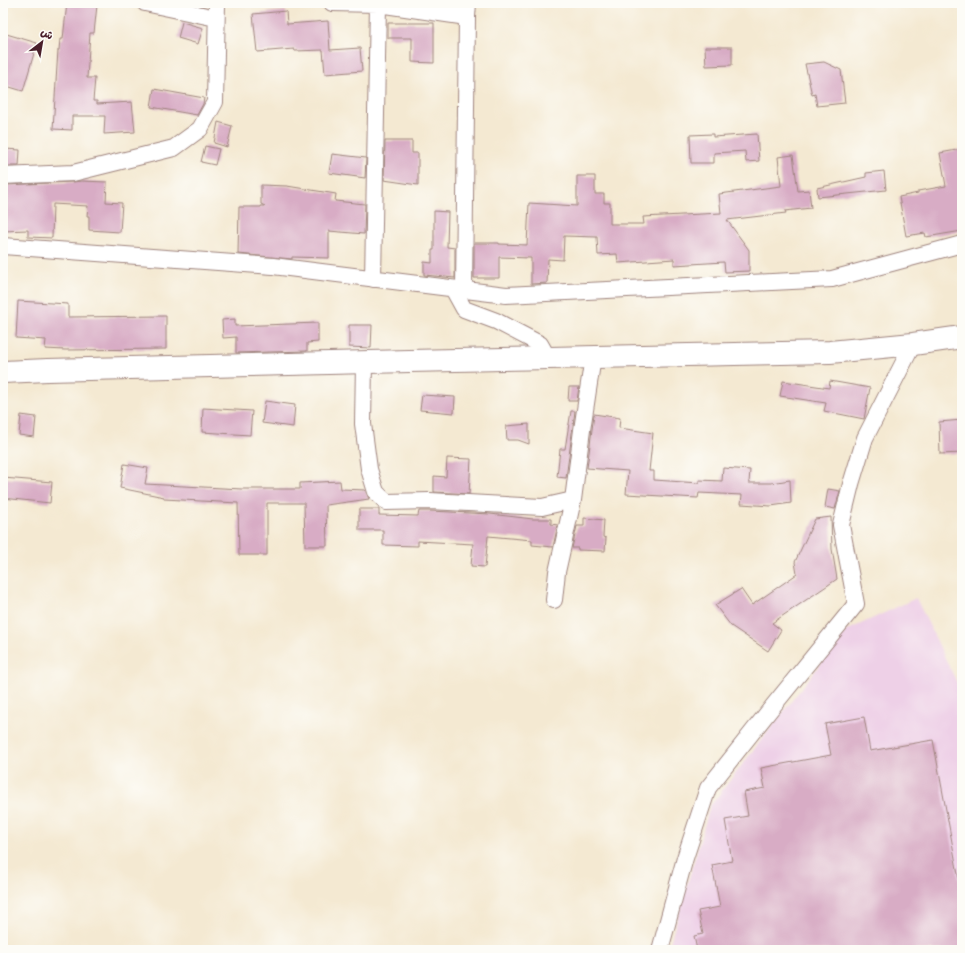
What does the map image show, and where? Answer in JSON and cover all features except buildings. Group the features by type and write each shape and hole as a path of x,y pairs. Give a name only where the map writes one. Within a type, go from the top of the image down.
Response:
{"main road":[{"path":"3,372 364,362 830,352 913,344 962,337"}],"street":[{"path":"3,176 73,173 174,148 200,129 215,102 217,10 145,3"},
{"path":"332,3 378,4 468,10 459,290 464,309 496,322 540,344 548,358"},
{"path":"373,279 378,4"},
{"path":"3,246 273,266 506,296 832,279 962,244"},
{"path":"660,950 685,858 708,788 856,604 841,525 851,484 865,438 913,344"},
{"path":"554,600 557,572 573,500 593,357"},
{"path":"364,362 362,424 369,469 376,492 386,502 430,501 542,507 573,500"}],"shaded area":[{"path":"916,598 962,693 962,950 668,950 710,806 846,631"}]}
